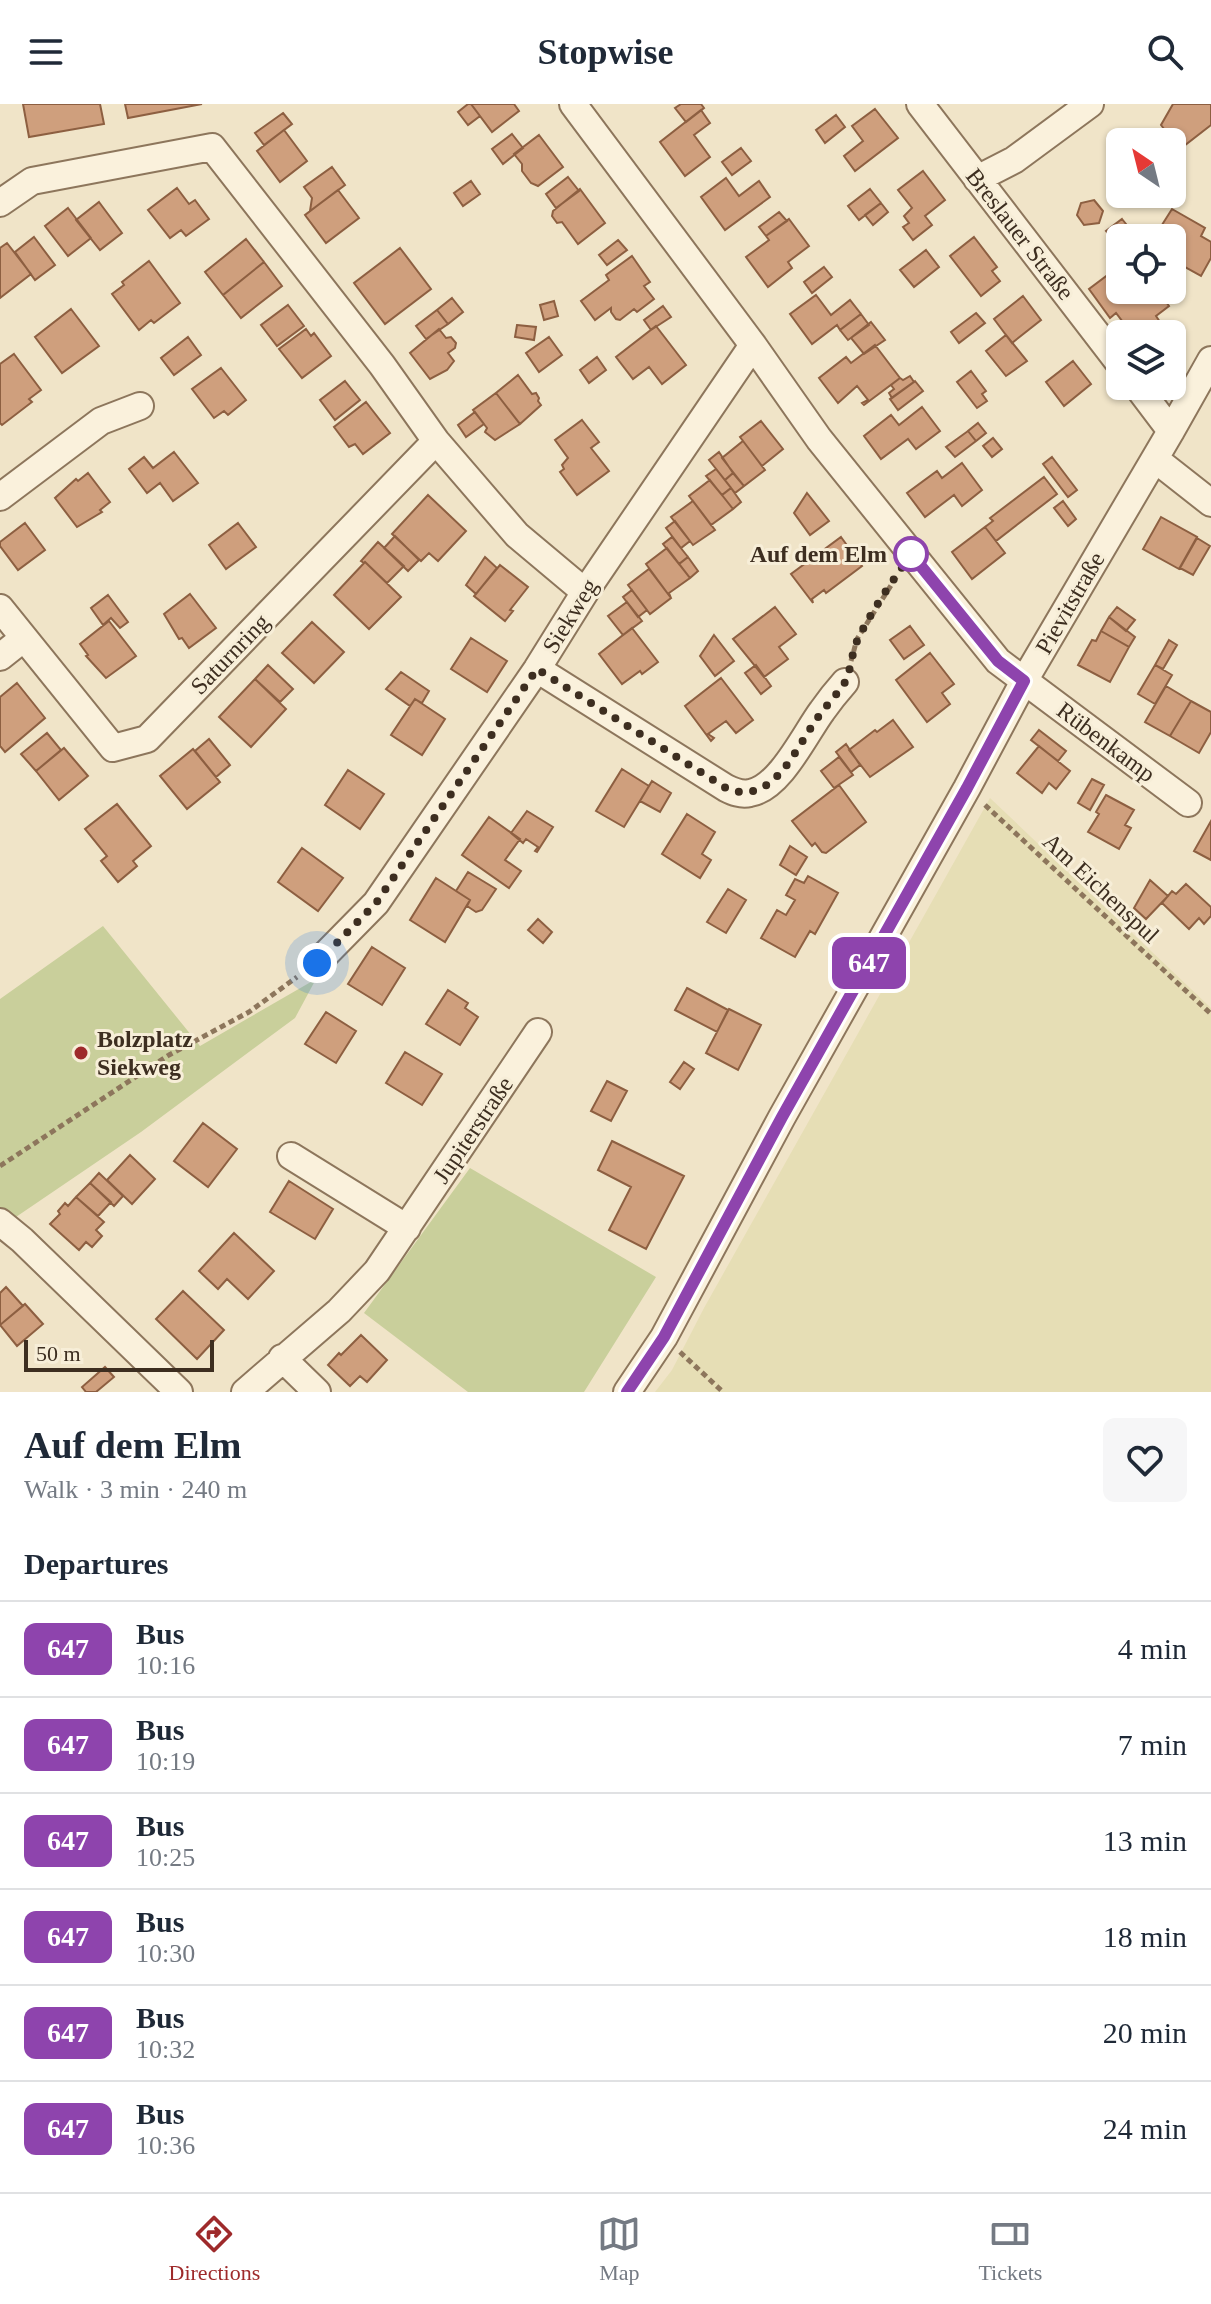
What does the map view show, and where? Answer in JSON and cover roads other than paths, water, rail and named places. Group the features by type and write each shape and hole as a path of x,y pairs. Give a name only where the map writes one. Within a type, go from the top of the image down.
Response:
{"street":[{"path":"573,104 753,345 819,439 998,661 1024,681"},
{"name":"Breslauer Straße","path":"920,104 1106,346"},
{"path":"977,179 1014,160 1090,104"},
{"path":"0,203 32,181 212,147 382,365 436,441 517,535 585,592"},
{"name":"Siekweg","path":"317,963 376,903 537,669 585,592 753,345"},
{"name":"Pievitstraße","path":"627,1392 664,1337 1024,681 1211,360"},
{"path":"1148,400 1171,431"},
{"path":"0,497 101,421 140,406"},
{"name":"Saturnring","path":"0,608 113,748 147,739 436,441"},
{"path":"1155,459 1211,503"},
{"path":"0,657 24,638"},
{"path":"537,669 739,794 752,793 765,787 778,775 845,682"},
{"name":"Rübenkamp","path":"1024,681 1188,803"},
{"name":"Jupiterstraße","path":"245,1392 339,1311 377,1271 538,1032"},
{"path":"291,1156 407,1228"},
{"path":"0,1222 179,1392"},
{"path":"282,1358 317,1392"}],"place":[{"name":"Auf dem Elm","path":"911,554"},
{"name":"Bolzplatz Siekweg","path":"81,1053"}]}
